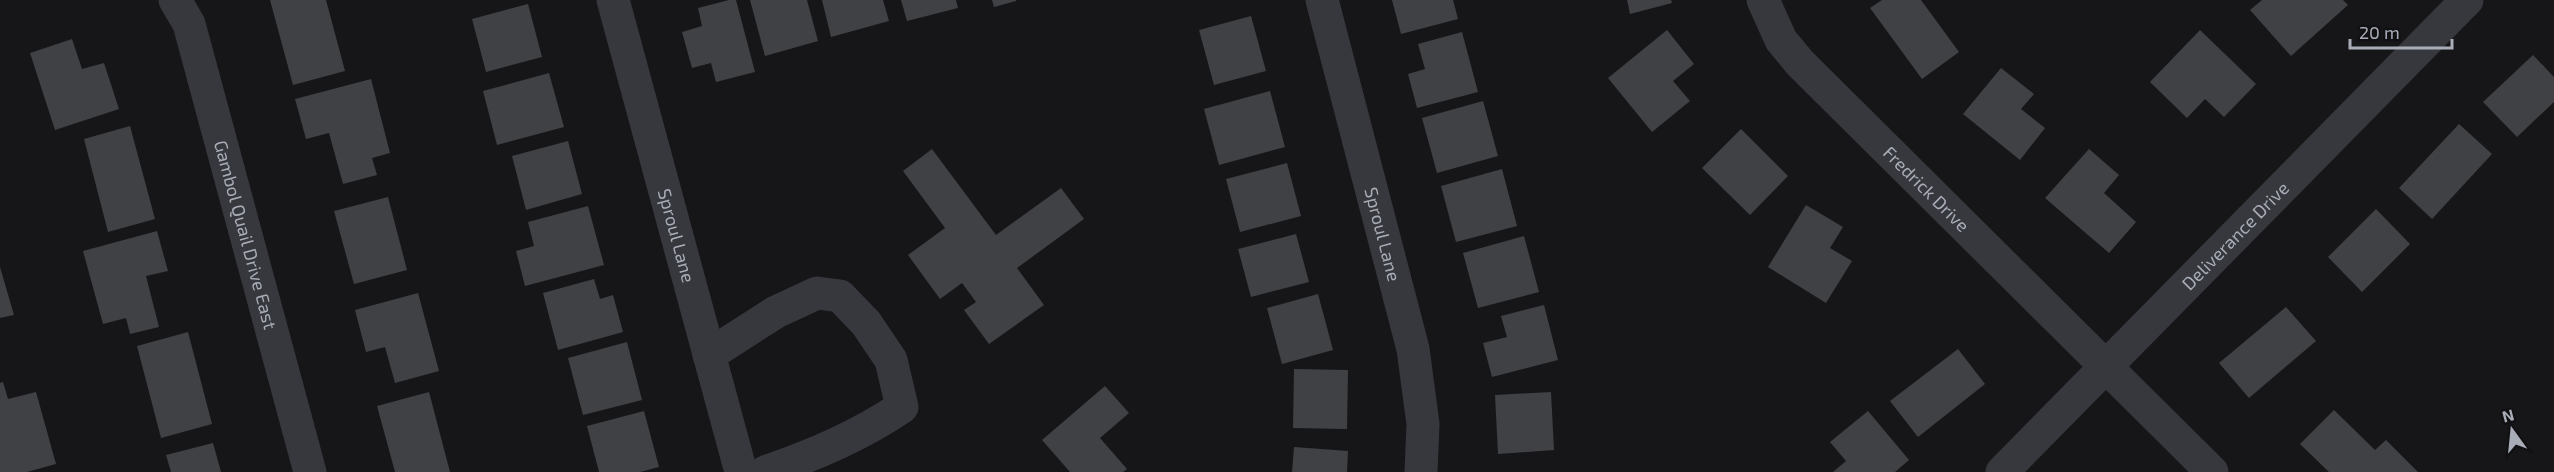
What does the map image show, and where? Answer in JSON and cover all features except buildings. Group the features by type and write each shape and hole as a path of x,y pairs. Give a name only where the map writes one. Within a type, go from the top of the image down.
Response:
{"street":[{"name":"Gambol Quail Drive East","path":"175,0 189,24 310,472"},
{"name":"Sproul Lane","path":"613,0 741,472"},
{"name":"Sproul Lane","path":"1322,0 1413,349 1423,424 1421,472"},
{"name":"Fredrick Drive","path":"1763,0 1781,40 1800,63 2212,472"},
{"name":"Deliverance Drive","path":"2002,472 2467,0"},
{"path":"709,355 776,312 817,293 840,296 866,323 891,360 902,407 868,430 765,472"}]}
